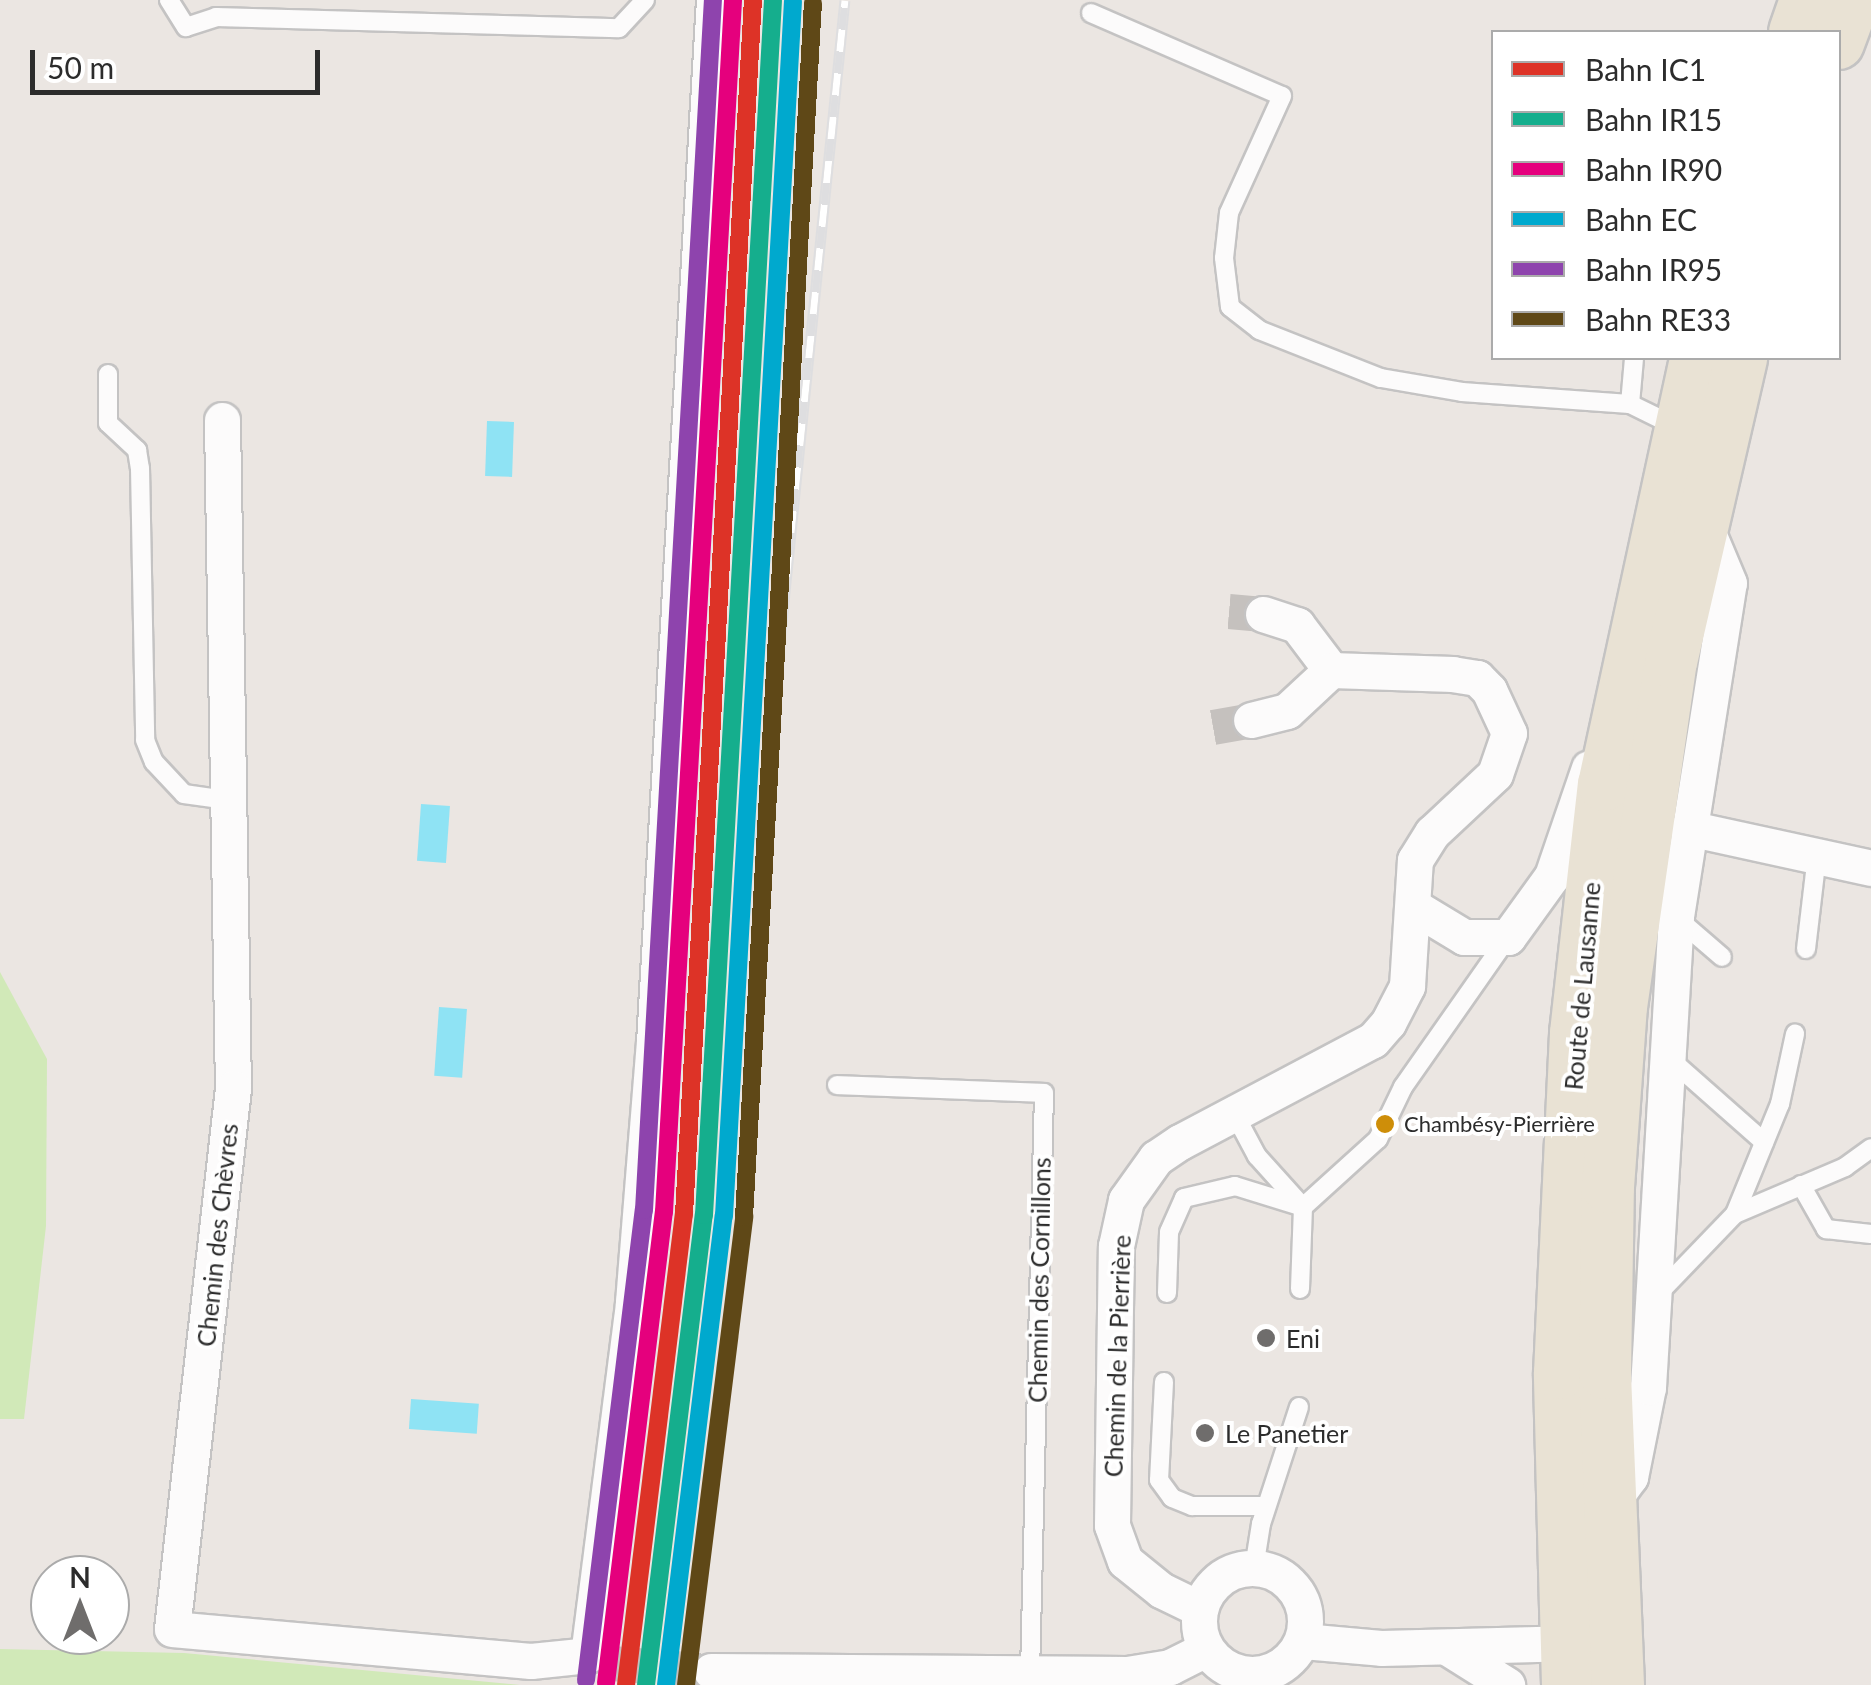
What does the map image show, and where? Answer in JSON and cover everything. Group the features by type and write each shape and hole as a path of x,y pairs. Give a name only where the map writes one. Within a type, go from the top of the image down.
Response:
{"main road":[{"path":"1796,30 1806,0"},
{"path":"1841,35 1854,0"},
{"name":"Route de Lausanne","path":"1591,1664 1560,1373 1565,1180 1588,905 1626,662 1695,360"},
{"name":"Route de Lausanne","path":"1591,1664 1606,1509 1608,1187 1621,1007 1645,813 1702,518 1741,360"}],"street":[{"name":"Chemin des Chèvres","path":"222,420 233,1088 172,1629 531,1662 600,1659 654,1043 714,0"},
{"path":"1606,1509 1630,1477 1648,1387 1663,1051 1676,916 1729,583 1702,518"},
{"path":"1251,720 1287,711 1331,670 1297,625 1263,614"},
{"path":"1416,908 1464,937 1508,938 1552,876 1626,662"},
{"name":"Chemin de la Pierrière","path":"1200,1609 1143,1578 1117,1546 1116,1246 1126,1200 1156,1158 1373,1040 1388,1024 1407,986 1416,908 1415,860 1432,833 1495,774 1507,747 1506,717 1477,678 1331,670"},
{"path":"1688,828 1870,869"},
{"path":"1254,1568 1293,1586 1305,1612 1302,1641 1281,1667 1248,1675 1216,1662 1206,1648 1200,1609 1220,1578 1254,1568"},
{"path":"1302,1641 1447,1648 1591,1664"},
{"path":"710,1671 910,1680 1144,1673 1206,1648"},
{"path":"1447,1648 1507,1685"}],"lane":[{"path":"169,0 186,27 216,18 619,28 645,0"},
{"path":"1091,13 1282,96 1230,214 1224,258 1230,307 1259,330 1382,378 1462,392 1630,404 1678,427"},
{"path":"1630,404 1634,360"},
{"path":"108,374 108,424 137,450 140,468 145,740 154,762 184,794 226,800"},
{"path":"1806,949 1818,856"},
{"path":"1676,916 1722,957"},
{"path":"1302,1206 1378,1139 1403,1087 1508,938"},
{"path":"1736,1214 1764,1142 1795,1034"},
{"path":"1663,1051 1764,1142"},
{"name":"Chemin des Cornillons","path":"837,1084 1044,1093 1030,1674"},
{"path":"1234,1113 1257,1156 1302,1206 1300,1289"},
{"path":"1651,1301 1736,1214 1845,1168 1871,1148"},
{"path":"1801,1185 1826,1229 1871,1234"},
{"path":"1166,1293 1169,1232 1184,1198 1235,1186 1302,1206"},
{"path":"1164,1382 1159,1480 1172,1498 1192,1506 1266,1506"},
{"path":"1254,1568 1266,1506 1300,1407"}],"green space":[{"path":"0,972 47,1059 46,1226 24,1419 0,1419"},
{"path":"0,1649 30,1650 30,1655 184,1653 520,1685 0,1685"}],"water":[{"path":"487,421 514,422 512,477 485,476"},
{"path":"421,804 450,806 446,863 417,861"},
{"path":"439,1007 467,1009 462,1078 434,1076"},
{"path":"411,1399 479,1404 477,1434 409,1429"}],"tunnel":[{"path":"1229,611 1263,614"},
{"path":"1213,727 1251,720"},
{"path":"612,1663 711,1671"}],"railway":[{"path":"760,839 845,0"}],"rail line":[{"name":"IR95","path":"586,1680 644,1210 713,0"},
{"name":"IR90","path":"606,1683 664,1212 733,0"},
{"name":"IC1","path":"626,1685 684,1214 753,0"},
{"name":"IR15","path":"646,1685 704,1215 773,1"},
{"name":"EC","path":"666,1685 724,1216 793,2"},
{"name":"RE33","path":"686,1685 744,1217 813,3"}],"place":[{"name":"Chambésy-Pierrière","path":"1385,1124"},
{"name":"Eni","path":"1266,1338"},
{"name":"Le Panetier","path":"1205,1433"}]}
